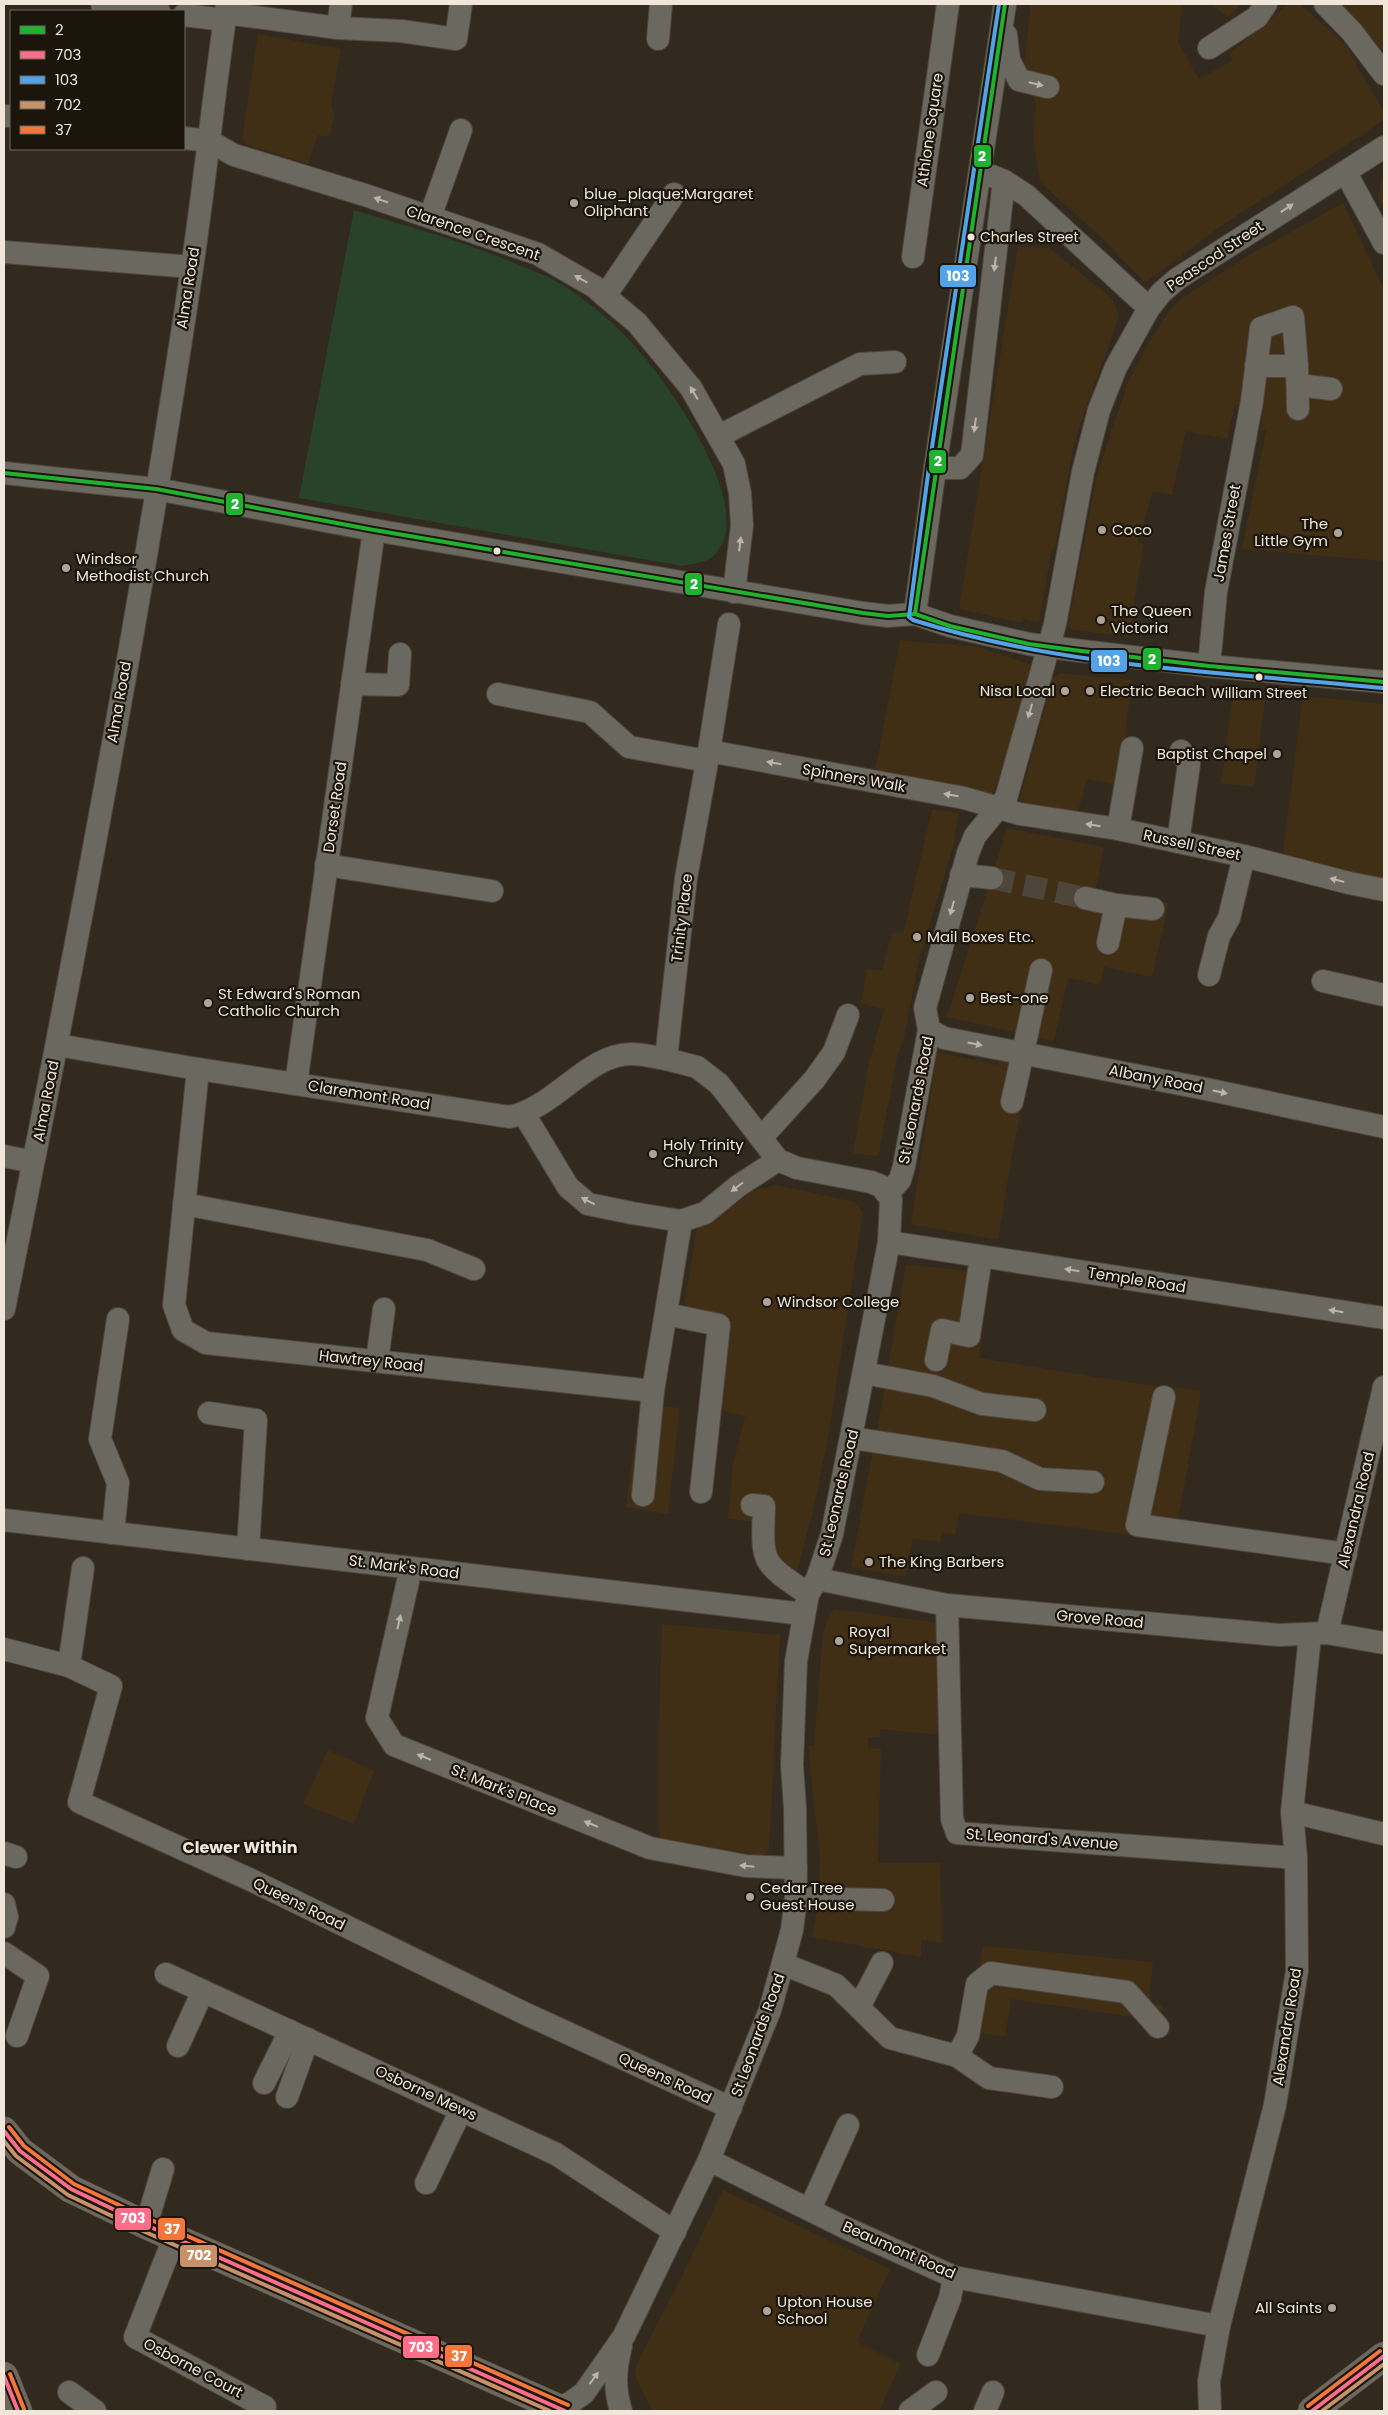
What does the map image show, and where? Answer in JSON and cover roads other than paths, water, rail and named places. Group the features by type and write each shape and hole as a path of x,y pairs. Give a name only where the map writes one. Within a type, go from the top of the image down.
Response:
{"main road":[{"path":"4,2131 20,2151 71,2189 174,2238 562,2410"},
{"path":"1312,2411 1384,2356"},
{"path":"4,2376 18,2411"}],"street":[{"path":"102,4 151,10"},
{"path":"338,28 341,4"},
{"path":"185,14 226,12 338,28 401,31 456,39 461,4"},
{"path":"658,39 661,4"},
{"name":"Athlone Square","path":"912,257 948,4"},
{"path":"1209,48 1257,17 1266,4"},
{"path":"1325,4 1352,32 1384,74"},
{"path":"1004,10 1009,60 1019,80 1048,87"},
{"path":"915,614 1004,10"},
{"name":"Alma Road","path":"4,1309 11,1232 34,1162 57,1044 156,489 192,267 226,12"},
{"path":"430,217 461,130"},
{"path":"185,138 209,141"},
{"name":"Clarence Crescent","path":"209,141 234,155 430,217 538,254 595,287 638,323 691,388 734,464 740,493 742,525 734,592"},
{"name":"Peascod Street","path":"1048,647 1055,624 1082,472 1098,410 1116,367 1149,308 1161,293 1177,279 1384,147"},
{"path":"980,172 1004,180 1026,195 1149,308"},
{"path":"1346,173 1384,244"},
{"path":"935,468 960,468 972,455 1004,180"},
{"path":"606,296 674,194"},
{"path":"4,252 192,267"},
{"name":"James Street","path":"1209,666 1216,592 1252,401 1262,328 1293,317 1298,375"},
{"path":"719,436 860,364 895,362"},
{"path":"1256,366 1298,375 1332,389"},
{"path":"1298,375 1298,409"},
{"path":"4,473 156,489 374,530 734,592 871,614 888,616 915,614 950,626 1048,647 1209,666 1384,682"},
{"name":"Dorset Road","path":"296,1084 374,530"},
{"name":"Trinity Place","path":"666,1059 686,878 729,624"},
{"name":"St Leonards Road","path":"562,2410 584,2393 624,2336 709,2160 770,2010 783,1964 792,1930 796,1898 792,1765 796,1661 809,1596 832,1534 852,1438 889,1242 892,1208 888,1193 900,1180 904,1166 929,1030 925,1008 961,875 975,836 1006,798 1048,647"},
{"path":"352,684 398,685 400,654"},
{"name":"Spinners Walk","path":"498,694 590,712 629,747 708,756 964,798 998,807"},
{"path":"1118,829 1132,748"},
{"path":"1178,842 1189,764 1181,751"},
{"name":"Russell Street","path":"998,807 1020,814 1118,829 1244,856 1384,890"},
{"path":"1209,975 1219,936 1229,918 1244,856"},
{"path":"326,865 492,891"},
{"path":"961,875 992,878"},
{"path":"1085,898 1116,905 1154,909"},
{"path":"1108,943 1116,905"},
{"path":"1012,1102 1041,970"},
{"path":"1323,981 1384,995"},
{"path":"761,1138 814,1080 834,1052 848,1016"},
{"name":"Albany Road","path":"929,1030 944,1038 1206,1089 1384,1127"},
{"name":"Claremont Road","path":"57,1044 198,1069 509,1117 524,1114"},
{"path":"778,1160 738,1186 705,1213 681,1221 588,1204 568,1187 524,1114 590,1069 610,1058 631,1054 666,1059 697,1067 719,1084 778,1160 797,1168 871,1182 881,1186 888,1193"},
{"name":"Hawtrey Road","path":"198,1069 174,1305 183,1330 206,1343 653,1391"},
{"path":"4,1156 34,1162"},
{"path":"184,1204 427,1250 474,1269"},
{"path":"643,1495 653,1391 681,1221"},
{"name":"Temple Road","path":"889,1242 1384,1318"},
{"path":"936,1360 942,1330 970,1336 981,1257"},
{"path":"377,1361 384,1309"},
{"path":"666,1314 719,1325 701,1492"},
{"path":"113,1533 118,1483 100,1439 118,1320"},
{"path":"864,1373 933,1386 982,1404 1035,1410"},
{"name":"Alexandra Road","path":"1210,2411 1209,2380 1219,2326 1275,2105 1297,1971 1296,1858 1292,1812 1319,1634 1346,1554 1384,1387"},
{"path":"1164,1397 1137,1525 1346,1554"},
{"path":"209,1413 256,1420 248,1549"},
{"path":"852,1438 1002,1461 1040,1479 1093,1482"},
{"path":"752,1505 764,1506 763,1551 768,1562 774,1571 809,1596"},
{"name":"St. Mark's Road","path":"4,1520 411,1568 809,1596"},
{"path":"69,1666 83,1568"},
{"name":"St. Mark's Place","path":"411,1568 377,1718 394,1745 650,1848 746,1866 796,1868"},
{"name":"Grove Road","path":"809,1596 947,1605 1279,1635 1319,1634 1384,1643"},
{"name":"St. Leonard's Avenue","path":"947,1605 952,1819 957,1833 1296,1858"},
{"name":"Queens Road","path":"4,1650 69,1666 111,1686 79,1802 251,1880 526,2014 731,2108"},
{"path":"1292,1812 1384,1834"},
{"path":"796,1898 883,1900"},
{"path":"4,1904 7,1917 4,1927"},
{"path":"4,1953 38,1976 17,2036"},
{"path":"859,2007 882,1963"},
{"path":"783,1964 836,1985 890,2038 957,2056 989,2078 1052,2087"},
{"path":"957,2056 968,2036 977,1984 990,1973 1127,1992 1158,2027"},
{"name":"Osborne Mews","path":"166,1974 556,2154 675,2232"},
{"path":"178,2046 204,1991"},
{"path":"264,2084 299,2035"},
{"path":"287,2097 299,2035"},
{"path":"426,2183 461,2110"},
{"path":"810,2209 848,2125"},
{"name":"Beaumont Road","path":"709,2160 954,2277 1219,2326"},
{"path":"146,2225 163,2169"},
{"name":"Osborne Court","path":"174,2238 135,2337 265,2407"},
{"path":"928,2355 950,2298 954,2277"},
{"name":"St Leonards Road","path":"621,2411 616,2396 615,2373 624,2336"},
{"path":"69,2392 95,2411"},
{"path":"910,2411 936,2392"}],"tunnel":[{"path":"992,878 1085,898"}],"place":[{"name":"blue_plaque:Margaret Oliphant","path":"574,203"},
{"name":"Charles Street","path":"971,237"},
{"name":"Coco","path":"1102,530"},
{"name":"The Little Gym","path":"1338,533"},
{"name":"Windsor Methodist Church","path":"66,568"},
{"name":"The Queen Victoria","path":"1101,620"},
{"name":"William Street","path":"1259,677"},
{"name":"Nisa Local","path":"1065,691"},
{"name":"Electric Beach","path":"1090,691"},
{"name":"Baptist Chapel","path":"1277,754"},
{"name":"Mail Boxes Etc.","path":"917,937"},
{"name":"Best-one","path":"970,998"},
{"name":"St Edward's Roman Catholic Church","path":"208,1003"},
{"name":"Holy Trinity Church","path":"653,1154"},
{"name":"Windsor College","path":"767,1302"},
{"name":"The King Barbers","path":"869,1562"},
{"name":"Royal Supermarket","path":"839,1641"},
{"name":"Cedar Tree Guest House","path":"750,1897"},
{"name":"All Saints","path":"1332,2308"},
{"name":"Upton House School","path":"767,2311"}],"district":[{"name":"Clewer Within","path":"240,1847"}]}
